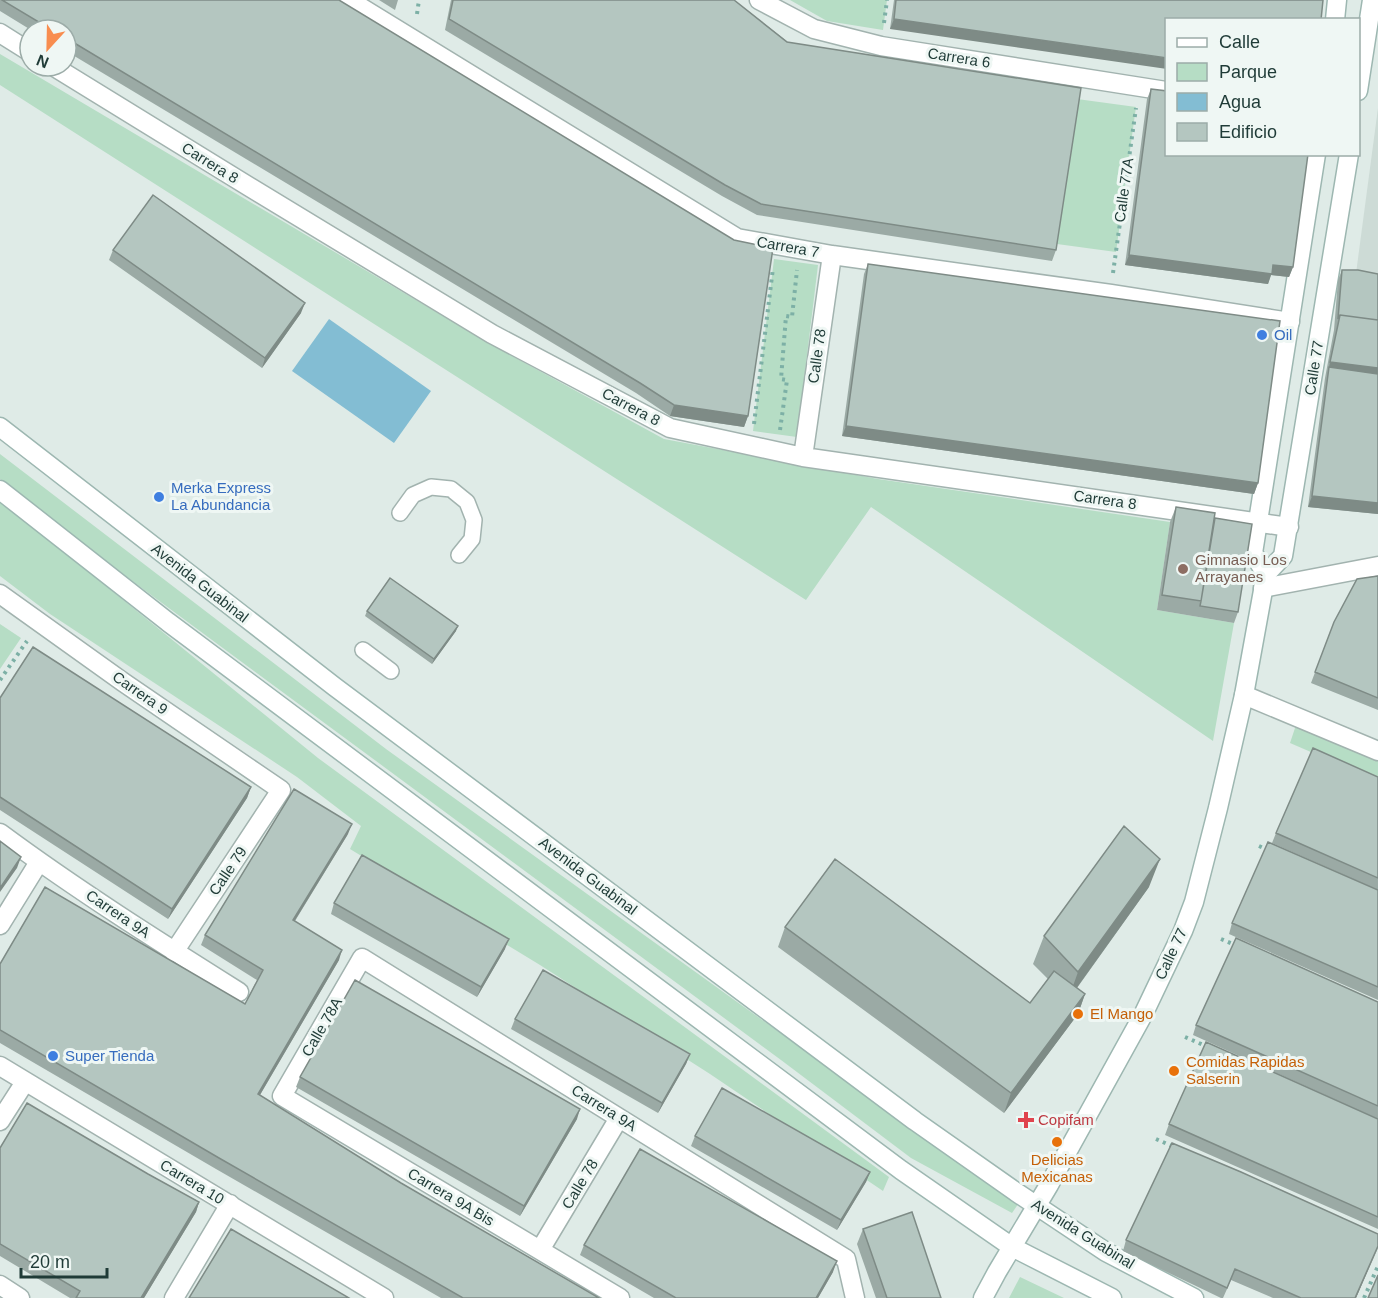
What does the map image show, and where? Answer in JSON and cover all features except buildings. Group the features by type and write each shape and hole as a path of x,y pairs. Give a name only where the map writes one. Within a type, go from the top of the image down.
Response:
{"street":[{"name":"Carrera 7","path":"349,0 737,238 832,255 1290,322"},
{"name":"Carrera 6","path":"759,0 814,29 881,46 1165,91"},
{"path":"1335,18 1337,0"},
{"path":"1360,84 1372,0"},
{"path":"0,33 18,44"},
{"name":"Carrera 8","path":"72,78 492,334 670,428 803,458 1289,527"},
{"name":"Calle 77","path":"1265,581 1253,554 1316,156"},
{"name":"Calle 77","path":"983,1298 1143,1015 1183,931 1194,902 1244,695 1265,581 1283,556 1289,527 1348,156"},
{"name":"Calle 78","path":"803,458 832,255"},
{"name":"Avenida Guabinal","path":"0,427 335,687 915,1121 1106,1252 1194,1298"},
{"path":"0,490 177,629 882,1156 1012,1247 1112,1298"},
{"path":"1265,581 1378,566"},
{"name":"Carrera 9","path":"0,594 123,682 281,790"},
{"path":"1244,695 1378,751"},
{"name":"Calle 79","path":"174,951 281,790"},
{"name":"Carrera 9A","path":"0,833 39,862 239,992"},
{"path":"0,925 39,862"},
{"name":"Carrera 9A","path":"362,958 846,1258 855,1298"},
{"name":"Calle 78A","path":"282,1096 362,958"},
{"name":"Carrera 10","path":"0,1066 384,1298"},
{"path":"0,1121 25,1083"},
{"name":"Carrera 9A Bis","path":"282,1096 620,1298"},
{"name":"Calle 78","path":"540,1250 620,1118"},
{"path":"174,1298 230,1204"},
{"path":"0,1286 20,1298"}],"lane":[{"path":"400,513 413,495 431,487 451,489 467,502 474,520 471,539 459,555"},
{"path":"363,650 391,671"}],"path":[{"name":"Calle 77A","path":"1110,294 1138,87"},
{"path":"753,431 774,259"},
{"path":"779,434 787,380 781,379 786,316 792,316 798,262"},
{"path":"0,680 41,623"},
{"path":"1259,846 1270,851"},
{"path":"1221,939 1242,948"},
{"path":"1185,1037 1210,1048"},
{"path":"1156,1139 1177,1149"},
{"path":"1364,1298 1378,1266"}],"shaded area":[{"path":"1378,108 1378,285 1355,281"}],"green space":[{"path":"790,0 887,0 883,30 827,21"},
{"path":"0,54 18,65 18,78 41,78 492,345 664,439 878,479 1170,522 1157,610 1234,623 1213,741 871,507 806,600 0,85"},
{"path":"1077,99 1136,107 1116,252 1057,244"},
{"path":"774,259 818,265 797,437 753,431"},
{"path":"0,454 386,749 926,1138 1025,1194 1012,1213 911,1158 139,586 0,479"},
{"path":"0,500 318,758 889,1177 883,1191 710,1074 540,965 350,849 361,826 297,777 50,614 0,576"},
{"path":"0,624 21,638 0,669"},
{"path":"1296,725 1378,760 1378,781 1290,743"},
{"path":"1020,1277 1064,1298 1009,1298"}],"water":[{"path":"329,319 431,391 394,443 292,371"}],"place":[{"name":"Oil","path":"1262,335"},
{"name":"Merka Express La Abundancia","path":"159,497"},
{"name":"Gimnasio Los Arrayanes","path":"1183,569"},
{"name":"El Mango","path":"1078,1014"},
{"name":"Super Tienda","path":"53,1056"},
{"name":"Comidas Rapidas Salserin","path":"1174,1071"},
{"name":"Copifam","path":"1026,1120"},
{"name":"Delicias Mexicanas","path":"1057,1142"}]}
